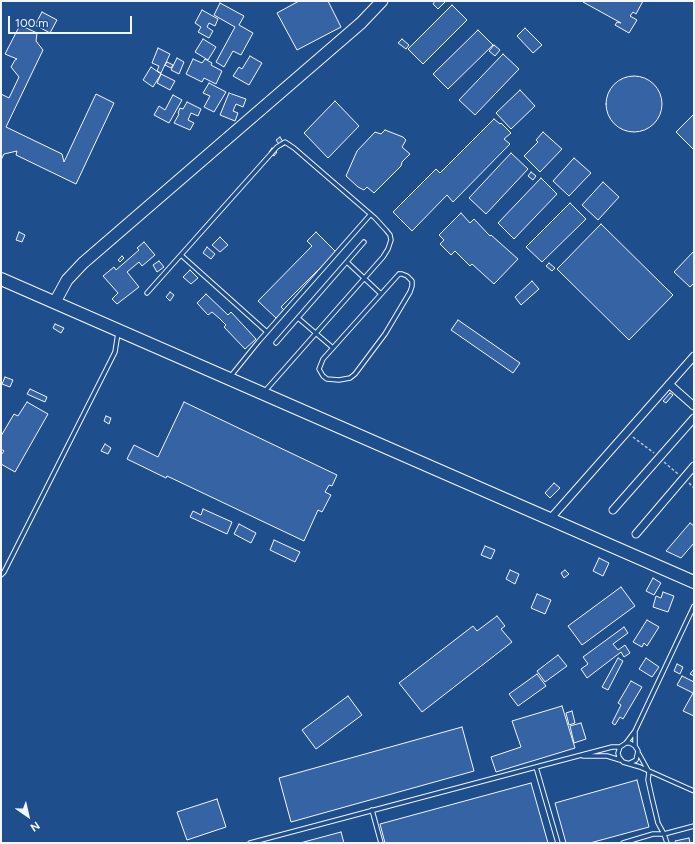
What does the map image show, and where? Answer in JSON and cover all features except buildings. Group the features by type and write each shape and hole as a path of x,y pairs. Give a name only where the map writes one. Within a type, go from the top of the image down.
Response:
{"main road":[{"path":"1,279 694,582"}],"street":[{"path":"55,302 67,280 83,263 361,23 382,1"},
{"path":"550,519 694,356"},
{"path":"669,384 694,406"},
{"path":"614,510 694,418"},
{"path":"636,534 694,466"}],"lane":[{"path":"147,293 276,146 285,142 294,148 386,230 391,240 383,257 263,393"},
{"path":"229,378 267,332 370,215"},
{"path":"276,343 364,242"},
{"path":"181,255 267,332"},
{"path":"347,262 381,294"},
{"path":"399,274 407,276 412,281 410,292 388,328 355,374 350,378 339,380 328,379 322,376 319,366 323,359 381,294 399,274"},
{"path":"298,318 333,348"},
{"path":"1,575 4,572 115,352 118,330"},
{"path":"250,843 572,757 612,747 620,747 626,743 635,731 694,606"},
{"path":"635,731 635,746"},
{"path":"626,743 630,743 635,746 648,772 648,780 658,823 664,834 666,843"},
{"path":"620,747 618,753 620,760"},
{"path":"630,763 636,760 638,754"},
{"path":"572,757 607,756 630,763 694,791"},
{"path":"536,767 558,843"},
{"path":"372,810 381,843"},
{"path":"623,843 653,834 664,834 694,826"}]}
